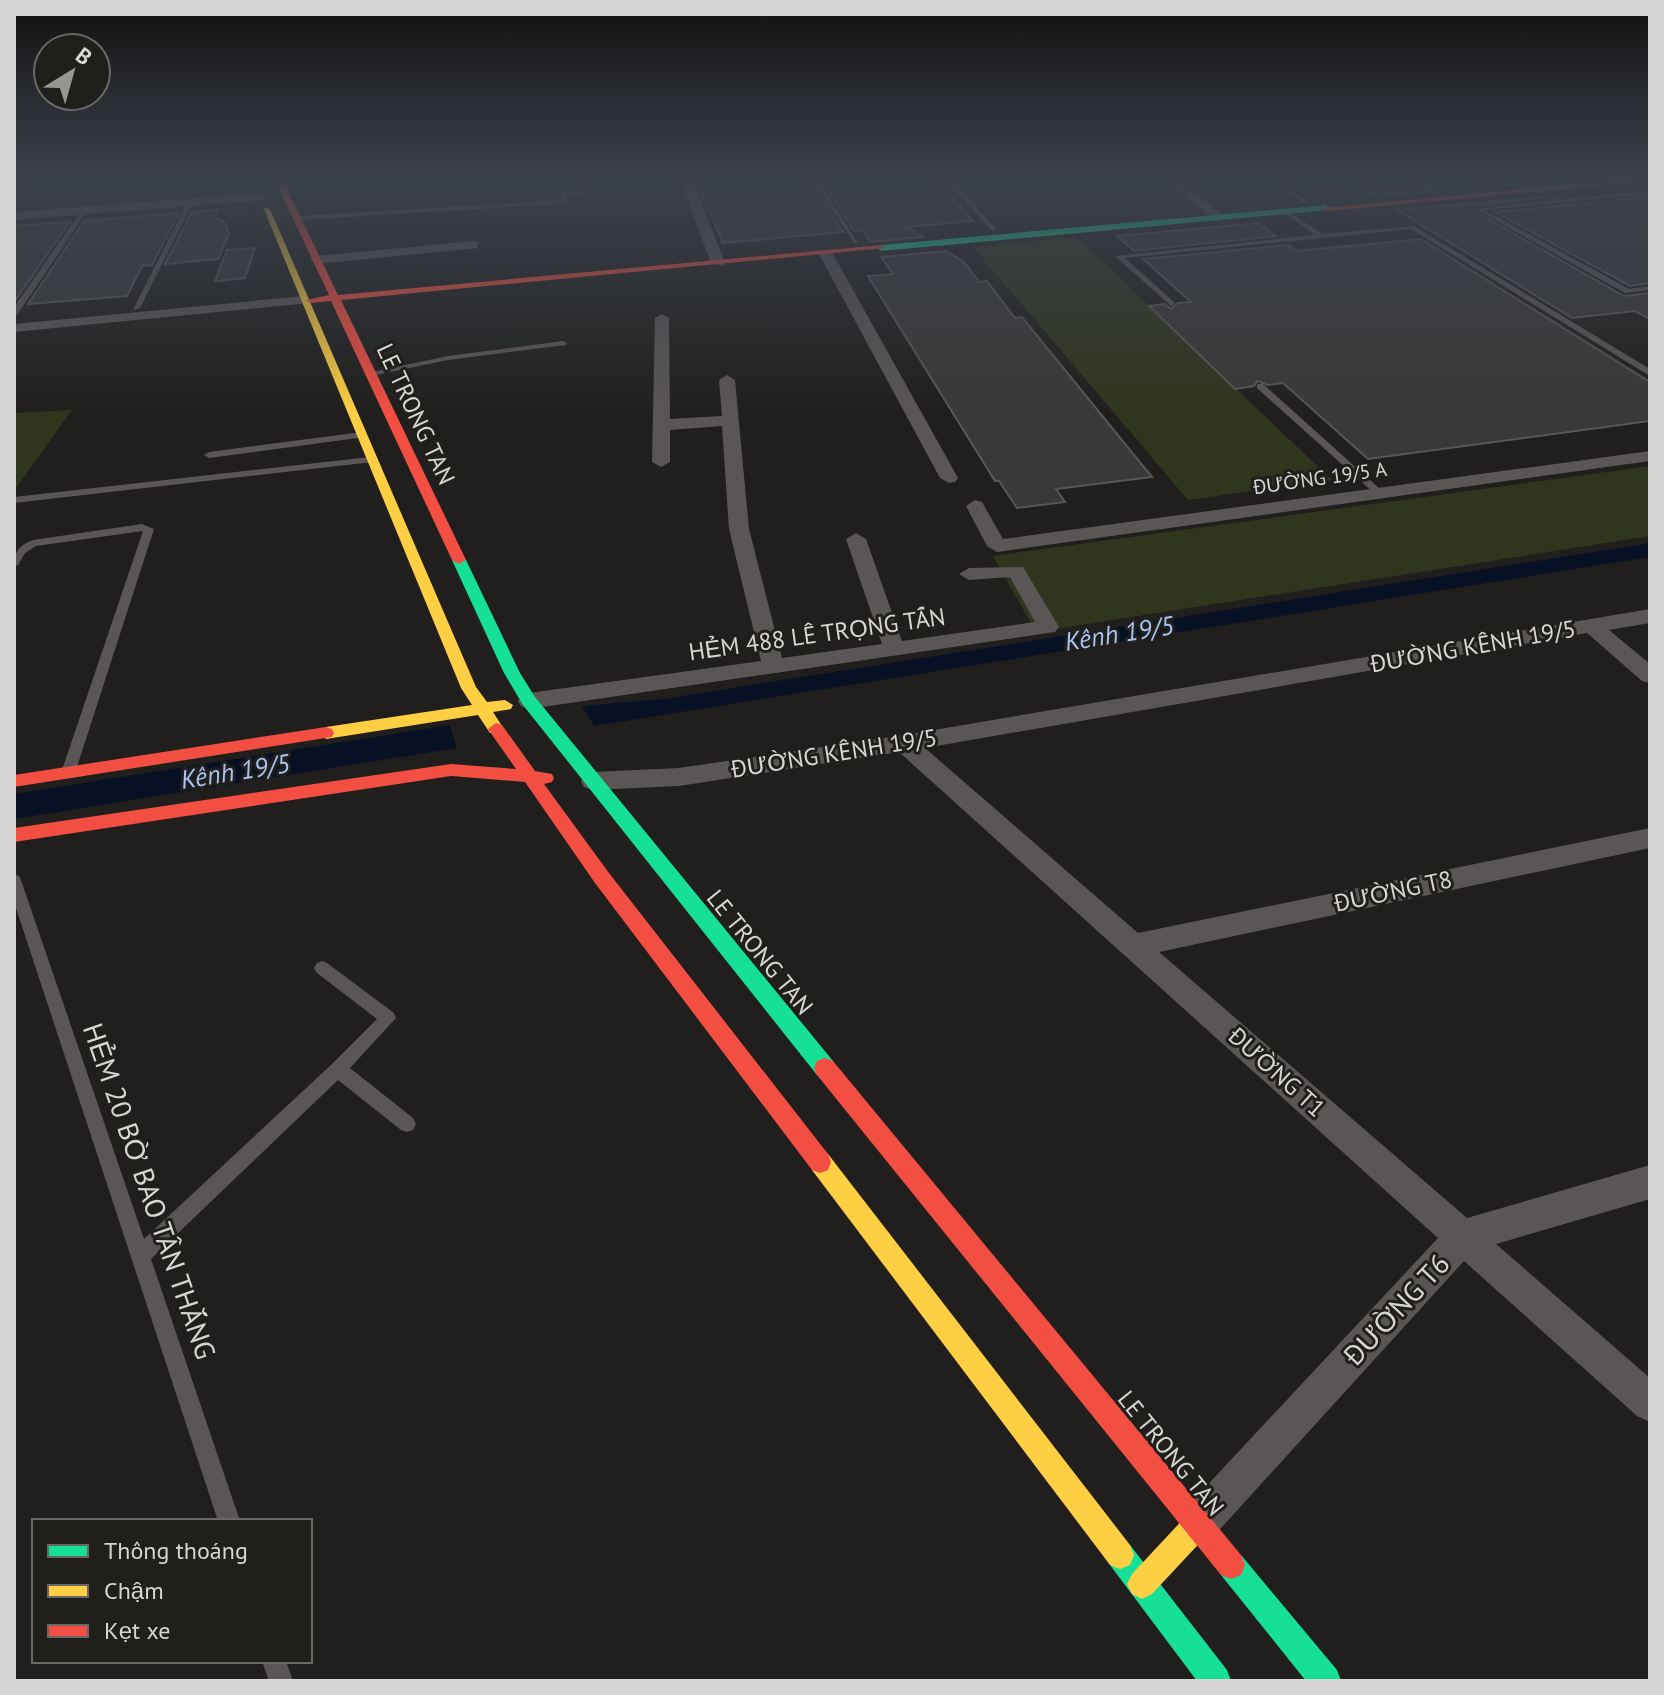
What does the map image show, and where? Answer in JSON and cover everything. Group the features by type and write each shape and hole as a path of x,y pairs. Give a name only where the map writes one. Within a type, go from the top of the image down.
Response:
{"street":[{"path":"286,255 370,460 469,688 481,708 602,878 1216,1681"},
{"name":"LE TRONG TAN","path":"315,255 512,673 529,701 1326,1681"},
{"path":"317,260 368,255"},
{"path":"715,255 716,259"},
{"path":"14,328 333,294 759,255"},
{"path":"716,259 802,255"},
{"path":"827,255 949,478"},
{"path":"14,319 303,297"},
{"path":"661,462 662,318"},
{"path":"727,380 739,529 773,665"},
{"path":"662,425 730,421"},
{"name":"ĐƯỜNG 19/5 A","path":"975,506 997,546 1650,456"},
{"path":"856,539 895,650"},
{"name":"HẺM 488 LÊ TRỌNG TẤN","path":"529,701 1048,627 1016,571 969,574"},
{"name":"ĐƯỜNG KÊNH 19/5","path":"14,835 451,770 593,781 679,777 904,743 1650,616"},
{"path":"1591,626 1650,676"},
{"path":"14,781 529,701"},
{"name":"ĐƯỜNG T1","path":"904,743 1650,1403"},
{"name":"ĐƯỜNG T8","path":"1135,945 1650,838"},
{"name":"ĐƯỜNG T6","path":"1198,1524 1462,1237 1650,1182"},
{"path":"1142,1584 1198,1524"}],"lane":[{"path":"14,313 54,255"},
{"path":"136,308 163,255"},
{"path":"1128,255 1119,256 1171,304"},
{"path":"1458,255 1650,373"},
{"path":"1562,255 1628,291 1650,288"},
{"path":"371,373 448,358 563,343"},
{"path":"1260,386 1378,492"},
{"path":"209,455 362,435"},
{"path":"14,500 370,460"},
{"path":"14,563 21,551 33,543 142,527 149,529 68,773"},
{"name":"HẺM 20 BỜ BAO TÂN THẮNG","path":"14,880 228,1519"},
{"path":"141,1255 388,1018 322,968"},
{"path":"338,1069 407,1124"}],"green space":[{"path":"980,255 1096,255 1332,480 1188,500"},
{"path":"72,410 14,491 14,413"},
{"path":"1650,466 1650,536 1036,632 993,556"}],"water":[{"name":"Kênh 19/5","path":"1650,543 1650,557 594,726 582,706 663,699"},
{"name":"Kênh 19/5","path":"450,725 457,748 14,819 14,794"}],"building":[{"path":"14,255 47,255 14,302"},
{"path":"61,255 157,255 152,265 142,266 127,296 28,304"},
{"path":"170,255 220,255 218,259 165,264"},
{"path":"225,255 253,255 245,278 215,281"},
{"path":"953,255 964,262 979,282 987,281 1015,318 1022,317 1152,477 1056,489 1065,502 1017,508 999,481 995,481 868,276 893,274 881,257"},
{"path":"1183,255 1447,255 1650,382 1650,421 1368,459 1283,383 1268,385 1257,381 1254,386 1235,389 1149,306 1165,304 1171,309 1178,303 1191,302 1143,259"},
{"path":"1470,255 1552,255 1624,296 1650,293 1650,319 1635,311 1572,318"},
{"path":"1574,255 1650,255 1650,283 1630,286"}],"traffic: fast":[{"path":"459,560 512,673 529,701 825,1068"},
{"path":"1120,1555 1216,1681"},
{"path":"1231,1565 1326,1681"}],"traffic: slow":[{"path":"286,255 469,688 496,729"},
{"path":"326,733 505,705"},
{"path":"820,1162 1120,1555"},
{"path":"1142,1584 1198,1524"}],"traffic: jam":[{"path":"314,255 459,560"},
{"path":"311,300 803,255"},
{"path":"496,729 602,878 820,1162"},
{"path":"14,781 326,733"},
{"path":"14,835 451,770 546,778"},
{"path":"825,1068 1231,1565"}]}
